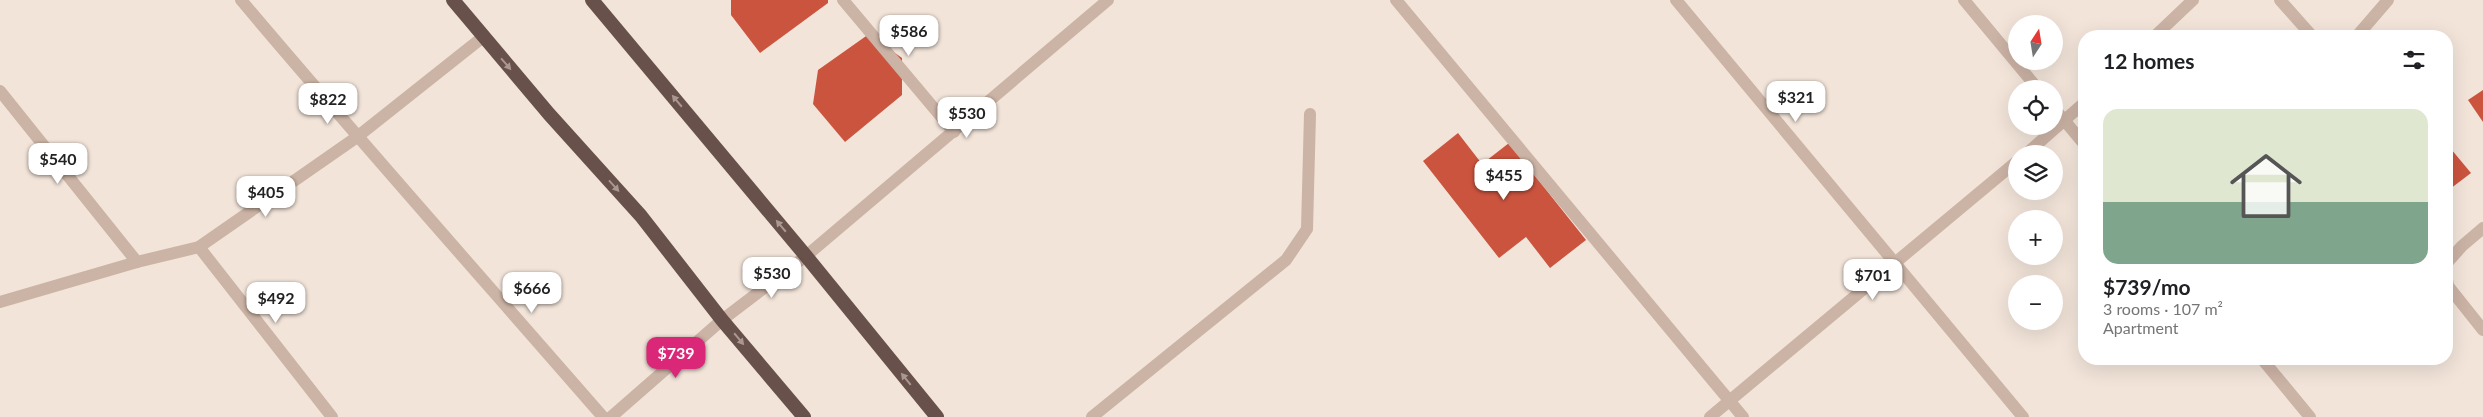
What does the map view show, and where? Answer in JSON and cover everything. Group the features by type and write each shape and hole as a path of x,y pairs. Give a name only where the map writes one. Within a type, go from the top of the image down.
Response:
{"highway":[{"path":"453,0 483,37 641,216 722,320 804,417"},
{"path":"592,0 806,256 936,417"}],"street":[{"path":"241,0 357,137 440,229 603,417"},
{"path":"843,0 954,132"},
{"path":"611,417 722,320 806,256 1108,0"},
{"path":"1396,0 1743,417"},
{"path":"1676,0 2023,417"},
{"path":"1964,0 2031,80"},
{"path":"2160,30 2193,0"},
{"path":"2280,0 2307,30"},
{"path":"2362,30 2388,0"},
{"path":"0,302 137,262 199,247 357,137 483,37"},
{"path":"0,91 137,262"},
{"path":"2037,145 2078,109"},
{"path":"1092,417 1286,260 1307,229 1310,114"},
{"path":"2063,119 2078,137"},
{"path":"1710,417 2008,169"},
{"path":"2453,256 2483,228"},
{"path":"199,247 332,417"},
{"path":"2453,292 2483,330"},
{"path":"2267,365 2310,417"}],"building":[{"path":"731,0 828,0 828,3 760,53 731,15"},
{"path":"869,34 902,58 902,95 845,142 813,104 818,70"},
{"path":"2483,90 2483,122 2468,100"},
{"path":"1458,133 1482,164 1509,143 1586,240 1550,268 1526,237 1499,258 1423,161"},
{"path":"2453,151 2471,173 2453,187"}]}
